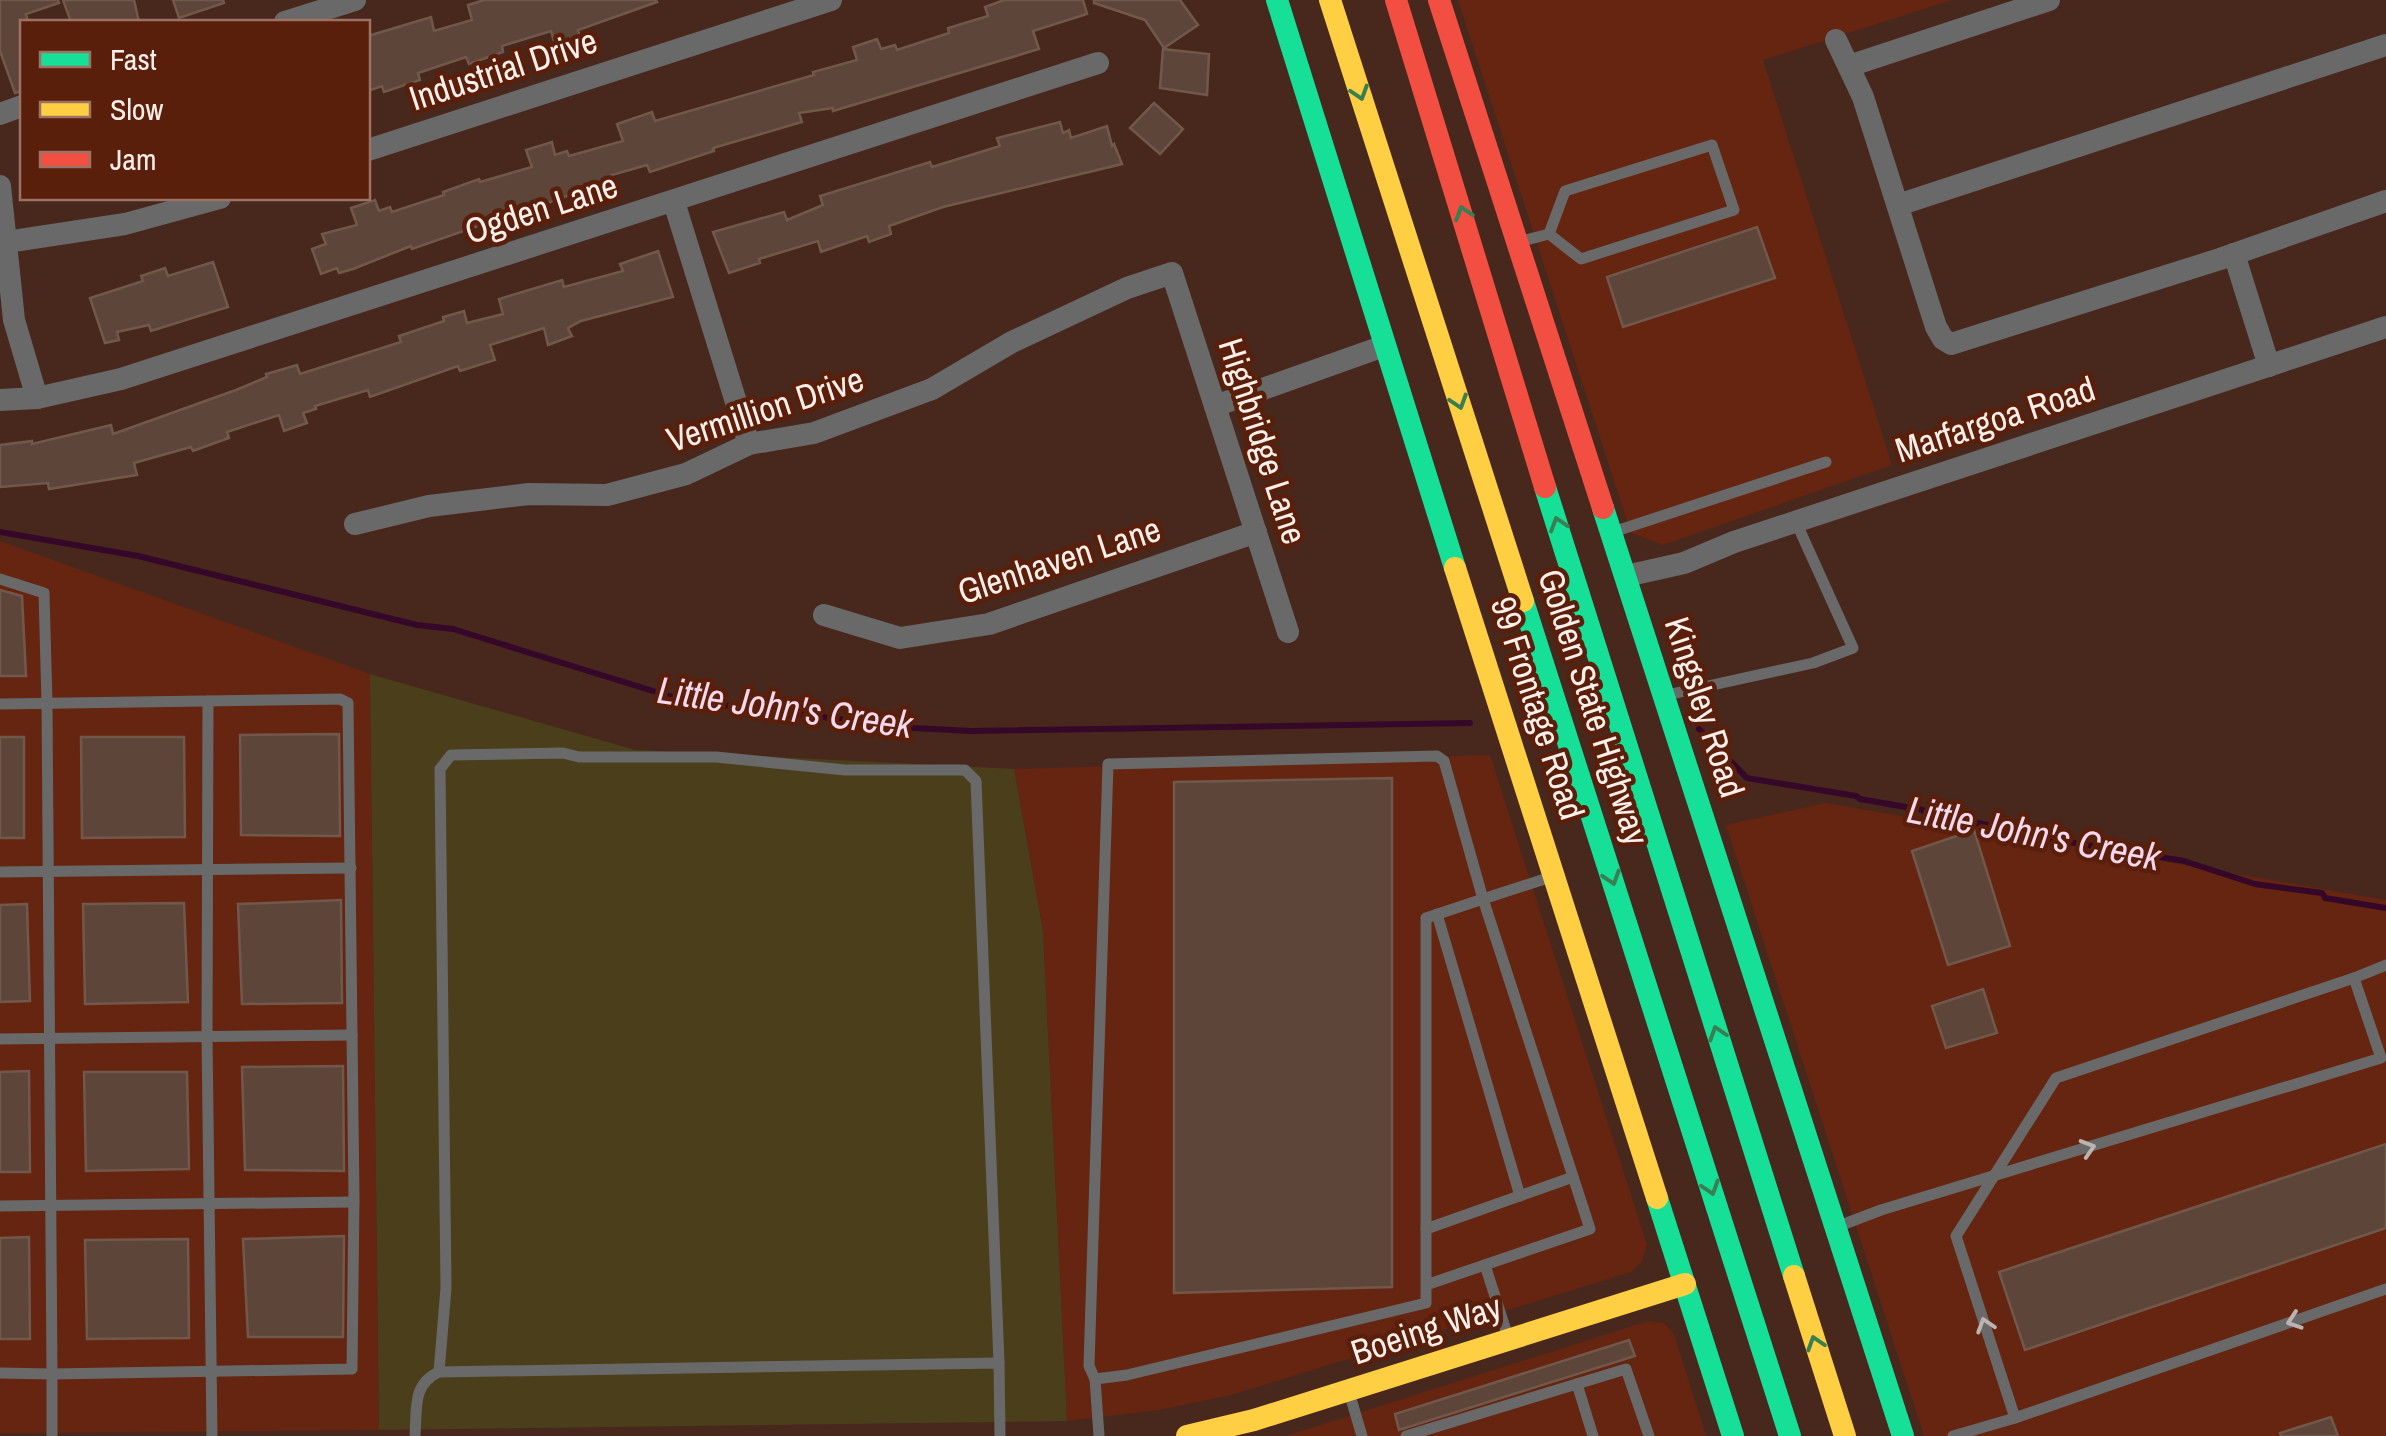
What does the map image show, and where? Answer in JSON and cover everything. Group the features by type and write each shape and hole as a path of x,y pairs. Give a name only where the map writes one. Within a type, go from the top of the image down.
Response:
{"main road":[{"name":"99 Frontage Road","path":"1277,0 1734,1436"},
{"name":"Golden State Highway","path":"1330,0 1790,1436"},
{"name":"Golden State Highway","path":"1396,0 1616,718 1845,1436"},
{"name":"Kingsley Road","path":"1439,0 1903,1436"},
{"name":"Boeing Way","path":"1187,1436 1254,1420 1685,1284"}],"street":[{"path":"290,20 355,0"},
{"name":"Industrial Drive","path":"370,149 830,0"},
{"path":"1849,66 2050,0"},
{"path":"1836,40 1898,204 1936,327 1951,344 2386,201"},
{"path":"1898,204 2386,45"},
{"name":"Ogden Lane","path":"0,400 38,398 121,379 1098,63"},
{"path":"0,186 14,320 38,398"},
{"path":"3,243 125,224 213,200"},
{"path":"674,202 750,444"},
{"path":"2234,254 2270,366"},
{"name":"Vermillion Drive","path":"355,524 430,506 529,494 607,496 686,474 750,444 814,433 932,390 1012,342 1127,288 1172,272"},
{"name":"Highbridge Lane","path":"1172,272 1288,632"},
{"name":"Marfargoa Road","path":"1626,576 1684,562 2386,327"},
{"path":"1215,406 1384,346"},
{"name":"Glenhaven Lane","path":"824,615 900,638 989,624 1256,532"}],"lane":[{"path":"1712,146 1734,210 1582,259 1550,234 1565,191 1712,146"},
{"path":"1518,242 1550,234"},
{"path":"1612,532 1826,462"},
{"path":"1664,696 1814,663 1852,648 1796,522"},
{"path":"0,579 44,593 52,1436"},
{"path":"0,704 340,699 348,703 354,1202 352,1369 0,1373"},
{"path":"208,701 212,1436"},
{"path":"439,1372 446,1288 440,769 451,756 716,757 845,770 965,770 976,780 1000,1436"},
{"path":"1099,1436 1094,1379 1089,1366 1108,764 1437,756 1444,761 1483,899 1590,1229 1426,1284"},
{"path":"0,872 350,868"},
{"path":"1094,1379 1127,1375 1426,1303 1426,918 1555,876"},
{"path":"1438,914 1520,1196"},
{"path":"2015,1418 1956,1236 2056,1078 2386,965"},
{"path":"1836,1228 1880,1210 2381,1058 2354,978"},
{"path":"0,1039 352,1035"},
{"path":"1426,1229 1573,1177"},
{"path":"0,1206 354,1202"},
{"path":"1485,1265 1508,1340"},
{"path":"1953,1436 2386,1289"},
{"path":"416,1436 418,1390 426,1378 439,1372 999,1363"},
{"path":"1406,1436 1626,1369 1649,1436"},
{"path":"1577,1384 1594,1436"},
{"path":"1348,1390 1362,1436"}],"shaded area":[{"path":"1458,0 1952,0 1763,60 1892,465 1663,545 1631,533"},
{"path":"0,541 370,674 379,1430 0,1433"},
{"path":"370,674 635,750 1014,769 1043,931 1067,1421 379,1430"},
{"path":"1490,755 1647,1245 1642,1261 1631,1272 1231,1395 1159,1410 1067,1421 1043,931 1014,769"},
{"path":"1826,803 2386,900 2386,1436 1924,1436 1726,825"},
{"path":"1648,1321 1664,1323 1674,1334 1706,1436 1286,1436"}],"building":[{"path":"0,0 58,0 59,3 26,14 28,20 20,20 20,92 15,93 0,51"},
{"path":"63,0 134,0 139,20 70,20"},
{"path":"173,0 223,0 224,3 179,18"},
{"path":"484,0 657,2 578,30 580,38 555,45 551,31 502,46 503,52 469,64 466,57 418,73 420,80 384,92 382,86 370,90 370,35 431,17 434,31 472,20 468,5"},
{"path":"1004,0 1083,0 1087,14 1033,31 1039,49 833,111 799,113 802,122 713,148 714,151 650,172 647,165 608,176 611,188 589,192 588,188 353,269 339,273 337,268 321,274 312,249 326,244 322,234 357,225 351,208 375,200 379,211 390,207 392,212 479,179 480,182 532,167 526,150 552,142 555,155 567,151 569,156 623,141 617,124 652,112 655,121 814,75 813,72 857,60 853,47 877,39 881,49 895,45 897,50 988,16 985,7"},
{"path":"1094,0 1180,0 1198,25 1164,48 1145,20"},
{"path":"1163,49 1209,54 1207,95 1160,88"},
{"path":"1154,103 1183,129 1160,154 1130,128"},
{"path":"1060,122 1063,133 1069,130 1071,138 1107,126 1122,164 943,207 889,226 891,234 869,242 867,236 821,252 818,241 759,259 760,263 729,273 713,232 784,212 787,220 823,205 820,196 930,162 932,167 1000,146 997,138"},
{"path":"1757,227 1775,278 1623,327 1607,277"},
{"path":"658,251 673,297 581,321 568,328 572,336 548,345 544,328 490,345 495,360 460,371 458,366 370,397 368,390 315,406 316,409 303,413 307,423 284,431 279,415 227,432 229,438 193,451 191,447 134,463 137,475 49,489 48,483 0,487 0,445 32,444 111,425 113,434 236,390 267,377 266,374 297,365 300,374 401,342 399,336 444,321 443,317 464,311 467,323 503,314 499,299 562,280 564,287 623,271 620,264"},
{"path":"213,262 228,307 151,331 149,325 117,332 119,340 105,343 90,298 143,281 141,276 165,268 168,276"},
{"path":"0,590 22,596 26,676 0,676"},
{"path":"339,734 340,836 241,835 240,735"},
{"path":"0,737 24,737 24,838 0,838"},
{"path":"81,737 184,737 185,837 82,838"},
{"path":"1392,778 1392,1287 1174,1293 1174,782"},
{"path":"1974,830 2010,946 1948,965 1912,851"},
{"path":"341,900 342,1003 242,1004 238,904"},
{"path":"184,903 188,1002 85,1004 83,904"},
{"path":"27,904 30,1001 0,1002 0,905"},
{"path":"1983,989 1997,1033 1946,1048 1932,1006"},
{"path":"343,1066 344,1171 245,1170 242,1067"},
{"path":"29,1071 30,1172 0,1172 0,1072"},
{"path":"84,1072 187,1072 189,1169 86,1171"},
{"path":"2386,1144 2386,1228 2025,1350 1999,1272"},
{"path":"344,1236 343,1337 248,1337 243,1239"},
{"path":"29,1237 30,1339 0,1339 0,1238"},
{"path":"188,1239 189,1338 87,1339 85,1240"},
{"path":"1629,1340 1635,1356 1399,1430 1395,1414"},
{"path":"2331,1417 2338,1436 2281,1436 2280,1433"}],"waterway":[{"name":"Little John's Creek","path":"0,532 138,556 417,625 453,629 682,700 913,728 971,731 1470,723"},
{"name":"Little John's Creek","path":"1699,729 1747,778 1856,796 2022,831 2026,835 2184,861 2255,884 2322,893 2325,898 2386,908"}],"traffic: fast":[{"path":"1277,0 1455,568"},
{"path":"1545,487 1794,1276"},
{"path":"1603,508 1903,1436"},
{"path":"1523,601 1790,1436"},
{"path":"1657,1198 1733,1436"}],"traffic: slow":[{"path":"1330,0 1523,601"},
{"path":"1455,568 1657,1198"},
{"path":"1794,1276 1845,1436"},
{"path":"1187,1436 1254,1420 1685,1284"}],"traffic: jam":[{"path":"1396,0 1545,487"},
{"path":"1439,0 1603,508"}]}
